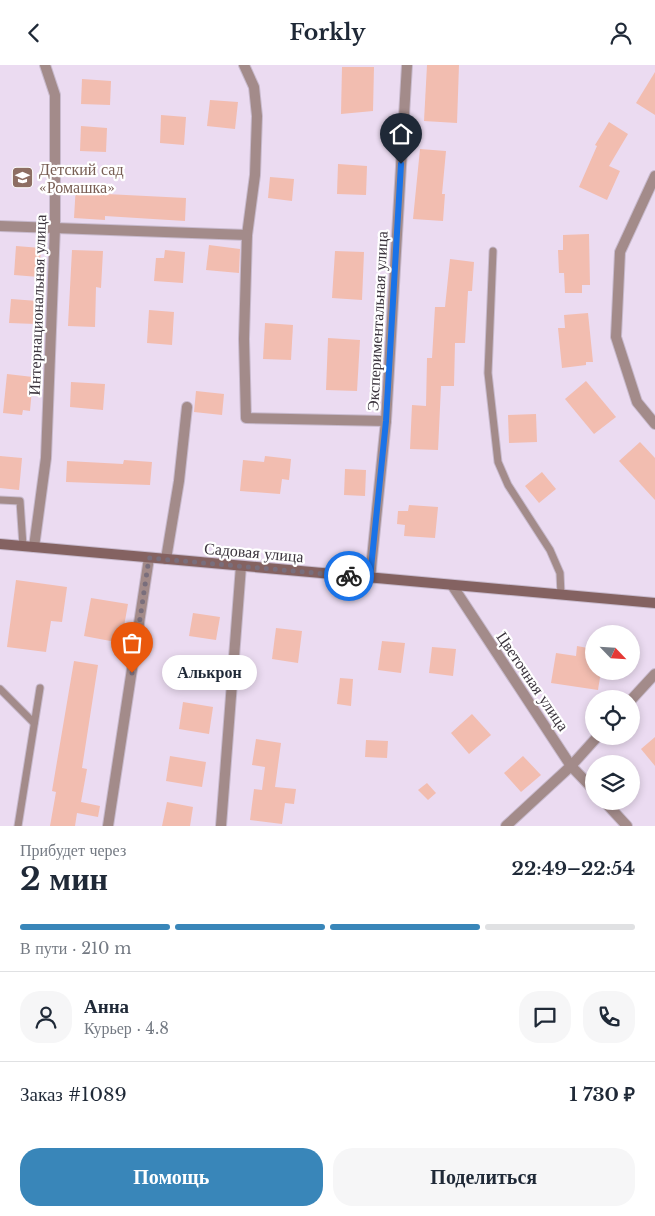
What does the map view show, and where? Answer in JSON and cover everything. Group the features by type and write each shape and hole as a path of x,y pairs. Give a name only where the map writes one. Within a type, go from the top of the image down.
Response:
{"main road":[{"name":"Садовая улица","path":"0,544 655,603"}],"street":[{"name":"Интернациональная улица","path":"34,547 46,458 55,227 55,95 45,65"},
{"path":"244,65 254,87 257,116 255,175 247,235 244,322 246,418 386,421"},
{"name":"Экспериментальная улица","path":"370,578 386,421 407,65"},
{"path":"655,176 620,252 616,337 637,402 655,424"},
{"path":"0,226 247,235"},
{"path":"166,559 179,481 187,407"},
{"path":"108,826 149,558"},
{"path":"221,826 241,566"},
{"name":"Цветочная улица","path":"452,585 571,766 585,781"},
{"path":"640,690 655,673"},
{"path":"506,826 571,766 590,745"},
{"path":"612,810 627,826"}],"lane":[{"path":"493,251 488,373 498,462 508,485 550,550 560,573 561,595"},
{"path":"0,500 20,501 22,546"},
{"path":"18,826 40,687"},
{"path":"0,689 34,723"}],"building":[{"path":"427,65 459,65 457,123 424,121"},
{"path":"342,67 374,67 373,111 341,114"},
{"path":"655,72 655,115 636,103"},
{"path":"82,79 111,81 110,105 81,104"},
{"path":"210,100 238,102 235,129 207,126"},
{"path":"161,115 186,117 184,145 160,143"},
{"path":"609,122 628,134 609,166 620,171 607,200 579,187 597,146 595,145"},
{"path":"81,126 107,128 106,152 80,151"},
{"path":"420,149 446,151 442,194 445,194 443,221 413,219"},
{"path":"338,164 367,166 366,195 337,194"},
{"path":"270,177 294,179 292,201 268,198"},
{"path":"76,184 107,186 106,194 186,198 185,221 105,216 105,220 74,218"},
{"path":"589,234 590,285 582,285 582,293 565,293 564,273 559,273 558,250 563,250 563,235"},
{"path":"209,245 240,249 239,273 206,270"},
{"path":"16,246 41,248 39,277 14,275"},
{"path":"72,250 103,251 101,288 96,287 95,327 68,326"},
{"path":"165,250 185,252 183,283 154,281 156,258 164,258"},
{"path":"335,251 364,252 362,300 332,298"},
{"path":"450,259 474,262 472,291 468,291 465,343 455,343 454,386 441,386 438,450 410,449 412,405 426,406 427,358 432,358 435,307 445,307"},
{"path":"11,299 38,301 36,324 9,323"},
{"path":"149,310 174,312 172,345 147,343"},
{"path":"588,313 593,362 586,362 586,365 562,368 558,328 565,328 564,315"},
{"path":"265,323 293,325 291,360 263,359"},
{"path":"328,338 360,340 357,391 326,390"},
{"path":"7,374 33,377 30,411 23,410 22,415 3,413"},
{"path":"586,381 616,417 594,434 565,399"},
{"path":"71,382 105,384 103,410 70,407"},
{"path":"196,391 224,394 222,415 194,412"},
{"path":"536,414 537,442 509,443 508,415"},
{"path":"640,442 655,458 655,500 619,461"},
{"path":"0,456 22,458 19,490 0,488"},
{"path":"265,456 291,459 289,480 282,479 280,494 240,491 243,460 264,462"},
{"path":"124,460 152,462 150,485 66,482 67,461 123,464"},
{"path":"345,469 366,470 365,496 344,495"},
{"path":"542,472 556,489 539,503 525,486"},
{"path":"409,505 438,507 435,538 404,536 405,525 397,524 398,511 408,511"},
{"path":"16,580 67,587 62,622 51,621 46,652 7,647"},
{"path":"91,598 128,604 121,643 84,636"},
{"path":"193,613 220,617 216,640 189,636"},
{"path":"276,628 302,631 298,663 272,659"},
{"path":"382,641 405,643 401,673 378,670"},
{"path":"577,646 585,648 585,680 600,680 598,690 551,683 556,653 576,656"},
{"path":"432,647 456,649 453,676 429,673"},
{"path":"74,661 98,665 82,768 87,769 81,802 100,806 98,817 77,813 75,826 50,826 56,792 52,791"},
{"path":"340,678 353,679 351,706 337,704"},
{"path":"183,702 213,707 209,734 179,729"},
{"path":"472,714 491,735 469,754 451,733"},
{"path":"655,737 655,766 641,749"},
{"path":"256,739 281,743 275,787 296,789 294,804 285,803 282,824 250,820 254,789 262,790 265,767 252,765"},
{"path":"366,740 388,741 387,758 365,757"},
{"path":"170,756 206,762 202,787 166,781"},
{"path":"523,756 541,775 521,792 504,773"},
{"path":"427,783 436,793 428,800 418,790"},
{"path":"167,802 193,807 190,826 162,826"}],"way so far":[{"path":"132,673 149,558 349,576"}],"place":[{"name":"Детский сад «Ромашка»","path":"23,178"},
{"name":"Алькрон","path":"132,673"}],"route":[{"path":"349,576 370,578 386,421 401,164"}]}
